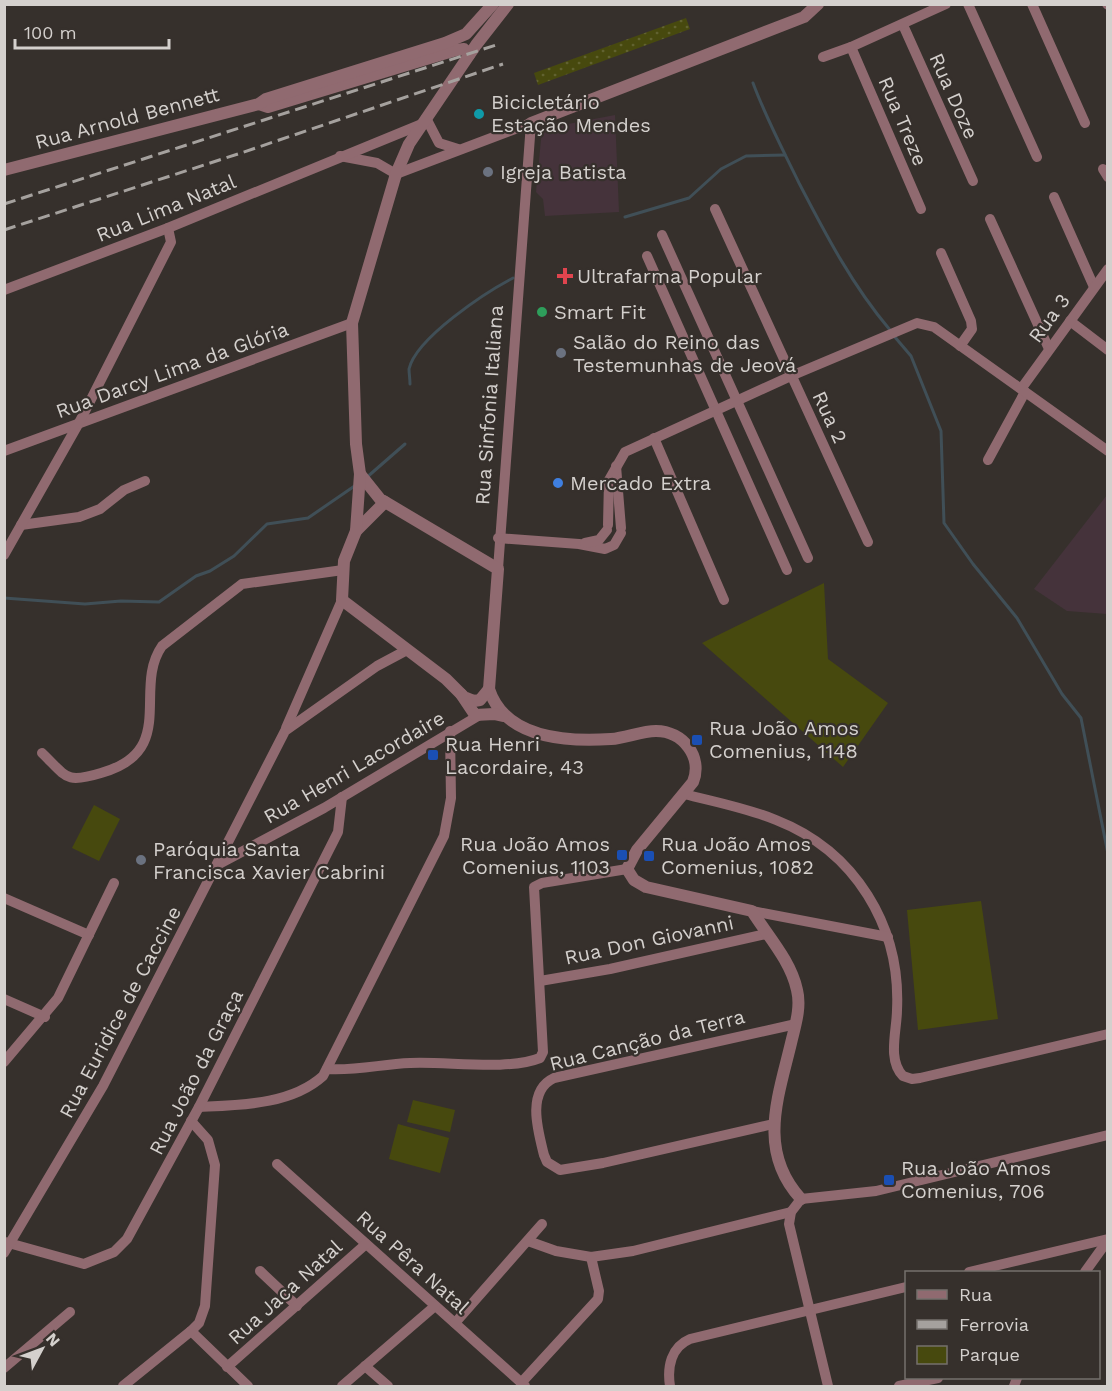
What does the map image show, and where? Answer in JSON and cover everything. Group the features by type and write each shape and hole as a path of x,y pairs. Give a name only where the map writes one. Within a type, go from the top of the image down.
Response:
{"street":[{"name":"Rua Arnold Bennett","path":"4,170 258,104 266,99 461,37 493,4"},
{"path":"285,731 342,600 343,570 356,531 360,474 356,444 352,323 396,174 424,121 469,55 508,4"},
{"path":"340,156 377,164 396,174 804,17 818,4"},
{"path":"823,57 903,25 946,4"},
{"path":"968,4 1037,157"},
{"path":"1032,4 1085,123"},
{"name":"Rua Doze","path":"903,25 973,181"},
{"name":"Rua Treze","path":"851,47 921,208"},
{"name":"Rua Arnold Bennett","path":"258,104 268,107 456,50 464,49 469,55"},
{"path":"424,121 439,143 459,149"},
{"name":"Rua Lima Natal","path":"4,290 168,228 424,121"},
{"name":"Rua Sinfonia Italiana","path":"489,689 498,538 531,123"},
{"path":"1054,197 1094,287"},
{"name":"Rua 2","path":"715,209 867,542"},
{"path":"990,219 1049,349"},
{"path":"4,555 80,421 171,242 168,228"},
{"path":"662,235 808,558"},
{"path":"941,253 971,321 972,329 960,346"},
{"path":"647,256 787,570"},
{"name":"Rua 3","path":"988,460 1023,391 1049,349 1107,269"},
{"path":"1070,321 1107,350"},
{"name":"Rua Darcy Lima da Glória","path":"4,451 80,421 352,323"},
{"path":"579,544 599,540 607,528 607,488 625,452 791,376 908,326 925,323 1107,451"},
{"path":"654,438 724,600"},
{"path":"498,538 610,548 621,530 616,466"},
{"path":"360,474 385,502 498,568"},
{"path":"21,525 90,513 100,509 124,490 145,481"},
{"path":"356,531 385,502"},
{"path":"42,753 68,777 78,780 111,771 130,758 148,735 154,658 162,646 242,584 343,570"},
{"path":"342,600 468,699 477,701 489,689"},
{"name":"Rua Euridice de Caccine","path":"6,1247 103,1086 285,731 377,666 407,650"},
{"path":"487,712 489,689"},
{"path":"460,693 471,712 487,712 503,716 535,732 563,740 612,739 657,731 676,736 689,748 695,760 695,776 684,794 638,850 627,869 629,876 646,886 752,911 888,937"},
{"name":"Rua Henri Lacordaire","path":"217,865 342,797 450,731 487,712"},
{"path":"199,1107 274,1100 314,1084 327,1069 447,827 451,798 450,731"},
{"path":"684,794 759,814 813,838 844,865 858,882 877,910 895,957 898,985 894,1059 899,1072 908,1078 920,1078 1107,1034"},
{"name":"Rua João da Graça","path":"6,1247 84,1264 114,1252 138,1222 199,1107 338,832 342,797"},
{"path":"327,1069 352,1070 409,1063 490,1063 537,1059 543,1052 540,981 532,891 539,883 627,869"},
{"path":"4,1062 45,1017 67,982 114,883"},
{"path":"4,898 89,935"},
{"path":"752,911 794,978 799,1001 796,1024 773,1124 775,1147 781,1164 789,1183 801,1199"},
{"name":"Rua Don Giovanni","path":"540,981 610,969 766,934"},
{"path":"4,999 45,1017"},
{"name":"Rua Canção da Terra","path":"773,1124 560,1170 547,1162 544,1155 537,1098 540,1089 547,1081 658,1053 796,1024"},
{"path":"123,1386 191,1331 199,1323 205,1306 215,1165 208,1140 191,1121"},
{"path":"828,1386 789,1224 791,1212 801,1199 876,1191 1107,1135"},
{"name":"Rua Pêra Natal","path":"277,1164 523,1385"},
{"path":"528,1241 556,1251 591,1257 633,1251 791,1212"},
{"path":"455,1323 542,1224"},
{"path":"973,1271 1107,1240"},
{"path":"1086,1271 1107,1240"},
{"name":"Rua Jaca Natal","path":"227,1366 366,1244"},
{"path":"523,1385 593,1305 599,1295 591,1257"},
{"path":"260,1271 297,1306"},
{"path":"670,1386 671,1359 684,1341 905,1287"},
{"path":"342,1386 435,1306"},
{"path":"4,1368 70,1312"},
{"path":"191,1331 248,1386"},
{"path":"365,1366 388,1386"},
{"path":"899,1386 929,1379"}],"shaded area":[{"path":"615,115 619,212 545,216 543,199 536,192 542,129"},
{"path":"1107,495 1107,614 1067,611 1034,589"}],"green space":[{"path":"686,18 690,29 538,85 534,73"},
{"path":"824,583 828,659 888,703 843,767 702,643"},
{"path":"94,805 120,819 99,861 72,848"},
{"path":"981,901 998,1019 918,1030 907,910"},
{"path":"413,1100 455,1110 450,1132 407,1122"},
{"path":"398,1124 449,1138 440,1173 389,1159"}],"waterway":[{"path":"753,83 799,183 830,240 852,277 890,330"},
{"path":"625,217 689,198 721,169 746,156 785,155"},
{"path":"410,384 409,369 414,357 424,344 470,305 513,278"},
{"path":"894,336 911,356 941,431 944,523 973,564 1017,618 1062,694 1081,718 1108,854"},
{"path":"366,478 405,444"},
{"path":"4,598 85,604 121,601 159,602 196,576 210,571 234,556 267,524 308,518 356,485"}],"railway":[{"path":"4,204 496,45"},
{"path":"4,230 503,64"}],"place":[{"name":"Bicicletário Estação Mendes","path":"479,114"},
{"name":"Igreja Batista","path":"488,172"},
{"name":"Ultrafarma Popular","path":"565,276"},
{"name":"Smart Fit","path":"542,312"},
{"name":"Salão do Reino das Testemunhas de Jeová","path":"561,353"},
{"name":"Mercado Extra","path":"558,483"},
{"name":"Rua João Amos Comenius, 1148","path":"697,740"},
{"name":"Rua Henri Lacordaire, 43","path":"433,755"},
{"name":"Rua João Amos Comenius, 1103","path":"622,855"},
{"name":"Rua João Amos Comenius, 1082","path":"649,856"},
{"name":"Paróquia Santa Francisca Xavier Cabrini","path":"141,860"},
{"name":"Rua João Amos Comenius, 706","path":"889,1180"}]}
